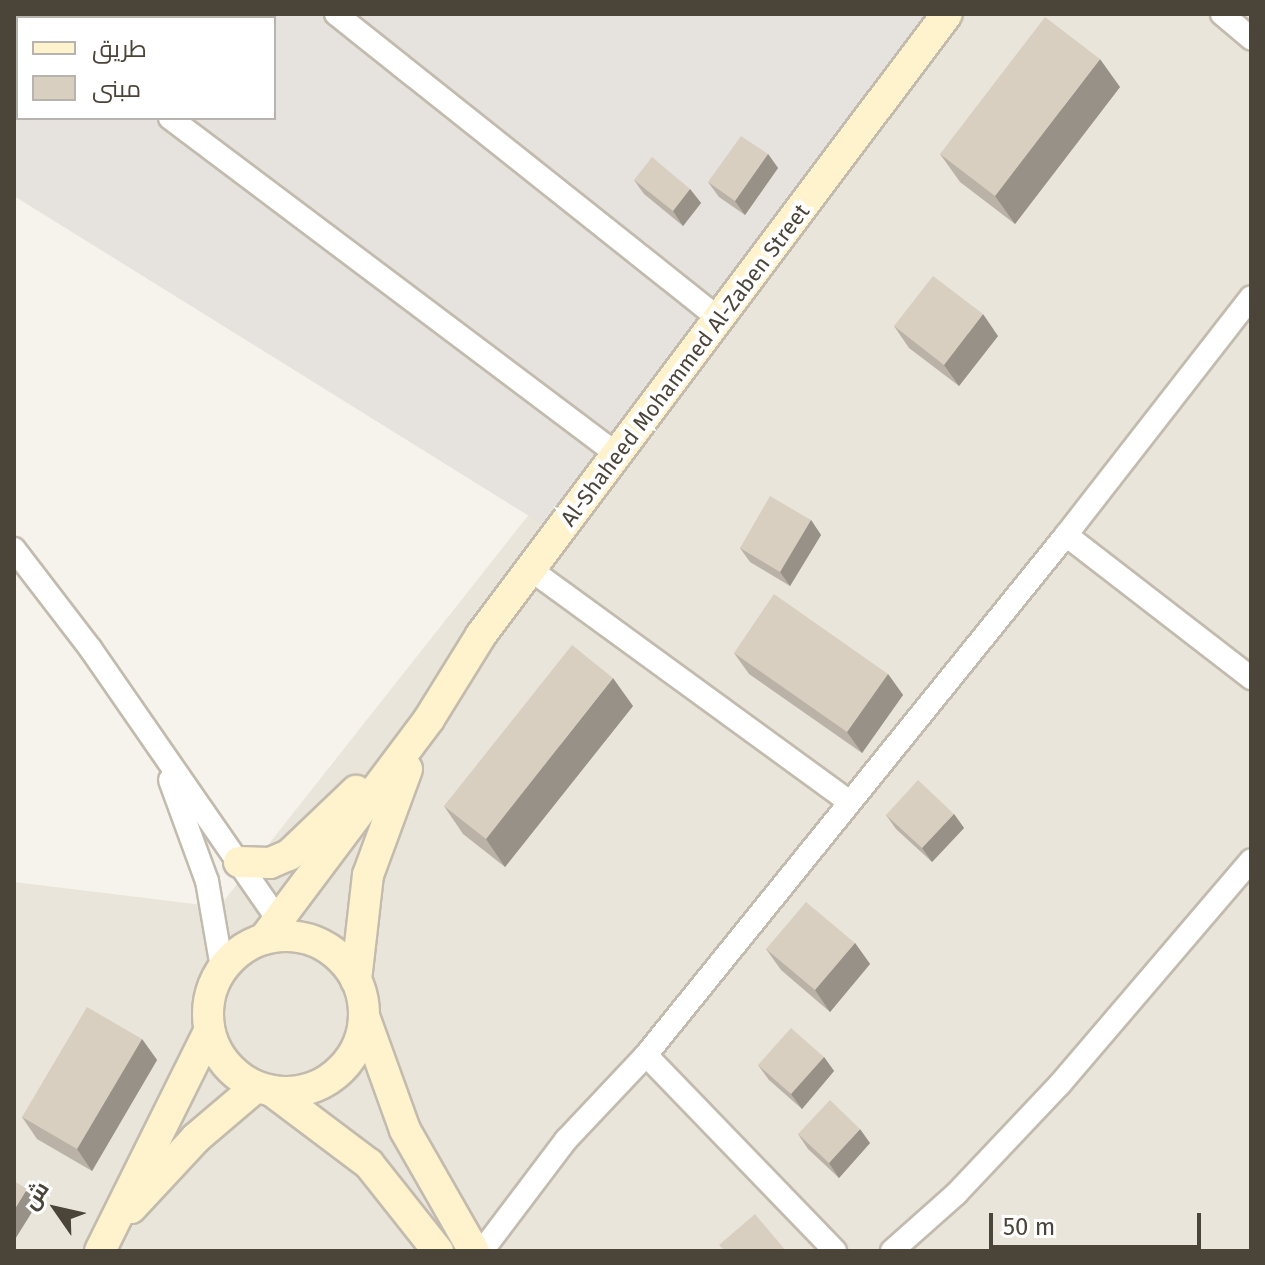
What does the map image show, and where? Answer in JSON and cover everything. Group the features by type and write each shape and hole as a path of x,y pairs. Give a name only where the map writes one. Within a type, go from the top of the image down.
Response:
{"street":[{"path":"336,14 719,319"},
{"name":"Al-Shaheed Mohammed Al-Zaben Street","path":"277,931 429,719 481,635 947,14"},
{"path":"1222,14 1251,38"},
{"path":"173,120 618,455"},
{"path":"482,1251 566,1140 646,1055 847,800 1066,535 1251,297"},
{"path":"1066,535 1251,678"},
{"path":"14,549 239,862 277,931"},
{"path":"530,569 847,800"},
{"path":"239,862 270,863 289,855 429,719"},
{"name":"Al-Shaheed Mohammed Al-Zaben Street","path":"356,980 368,875 380,832 429,719"},
{"path":"156,745 207,881 222,968"},
{"path":"892,1251 956,1194 1060,1084 1251,860"},
{"path":"438,1251 369,1164 218,1055 209,1031 209,998 222,968 240,950 277,931 321,944 342,959 356,980 364,1016 405,1130 474,1251"},
{"path":"107,1239 196,1138 264,1089 305,1090 335,1074 356,1048 364,1016"},
{"path":"107,1239 209,1031"},
{"path":"646,1055 835,1251"}],"shaded area":[{"path":"14,14 946,14 558,534 14,196"},
{"path":"924,14 1251,14 1251,1251 14,1251 14,882 219,907"}],"building":[{"path":"1045,17 1100,59 995,196 940,154"},
{"path":"741,136 768,154 735,201 708,182"},
{"path":"652,157 690,189 673,211 634,180"},
{"path":"933,276 983,314 944,365 894,326"},
{"path":"770,496 811,520 780,572 740,548"},
{"path":"774,594 888,674 847,732 734,653"},
{"path":"572,645 613,678 486,839 444,806"},
{"path":"918,780 954,814 922,848 886,815"},
{"path":"806,902 855,943 815,990 766,949"},
{"path":"87,1007 142,1039 77,1149 22,1117"},
{"path":"791,1028 824,1057 791,1094 758,1065"},
{"path":"830,1100 860,1129 829,1163 798,1134"},
{"path":"14,1181 27,1189 14,1210"},
{"path":"755,1214 786,1251 725,1251 719,1245"}]}
